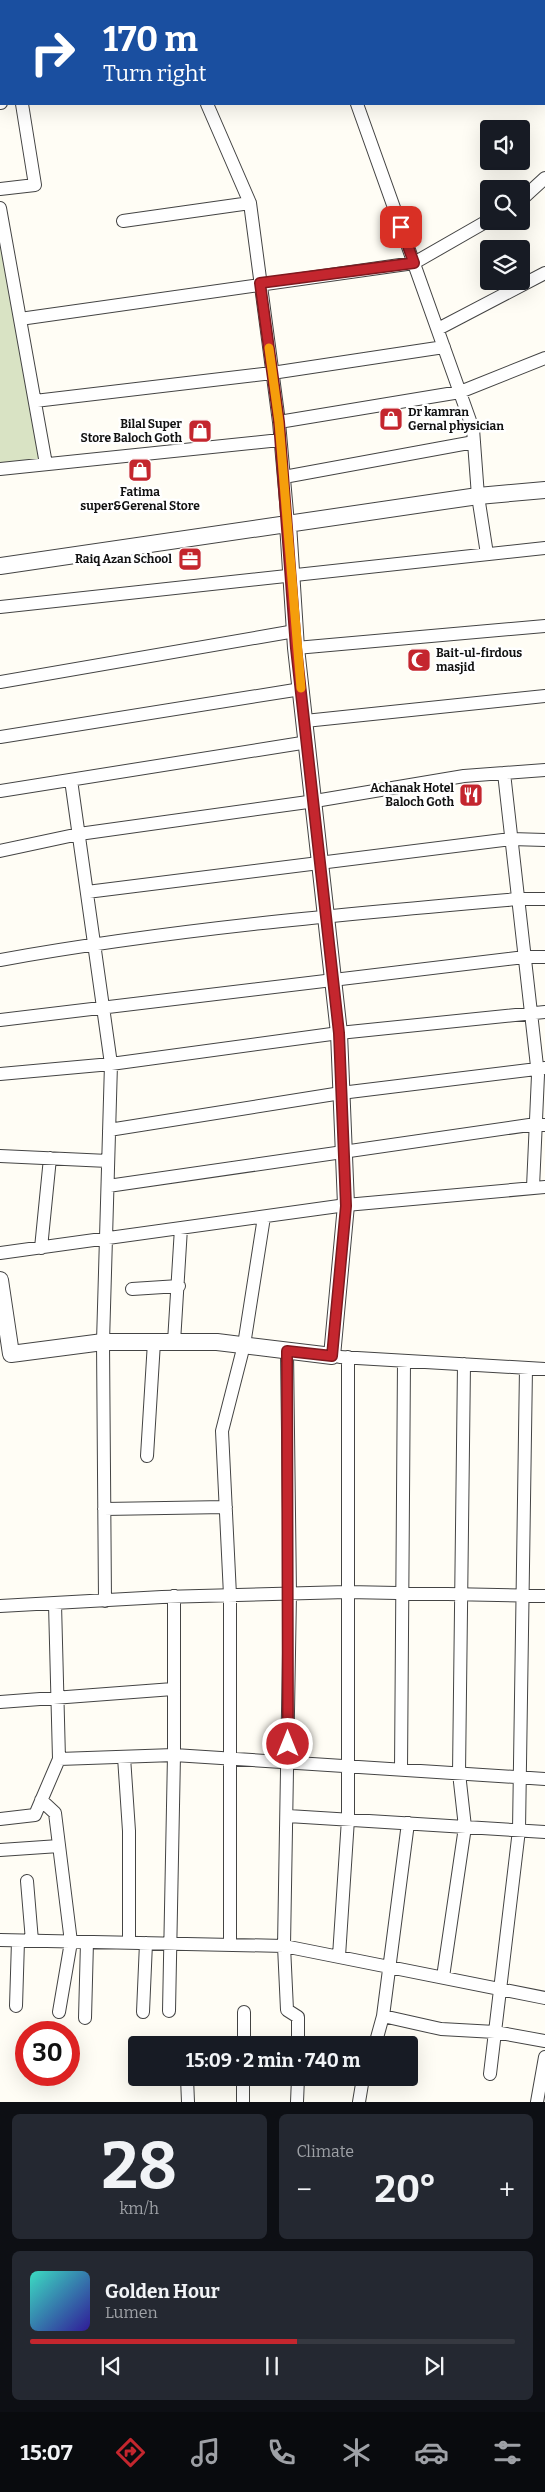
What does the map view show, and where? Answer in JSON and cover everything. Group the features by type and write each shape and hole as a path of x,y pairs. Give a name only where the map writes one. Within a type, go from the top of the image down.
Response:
{"street":[{"path":"0,189 35,185 22,105"},
{"path":"207,105 250,203 279,422 296,648 315,801 339,1033 346,1206 340,1357 348,1766 348,1820 339,1956"},
{"path":"357,105 473,429 478,496 487,554"},
{"path":"530,192 545,178"},
{"path":"123,221 250,203"},
{"path":"0,208 46,464"},
{"path":"20,319 260,283 414,263 480,225"},
{"path":"438,329 545,273"},
{"path":"35,401 272,373 444,347"},
{"path":"279,422 460,392 545,358"},
{"path":"0,469 280,440"},
{"path":"284,477 474,442"},
{"path":"0,566 478,496 545,490"},
{"path":"0,607 292,577 545,548"},
{"path":"296,648 545,626"},
{"path":"0,682 295,631"},
{"path":"0,737 301,690"},
{"path":"305,721 545,696"},
{"path":"0,791 308,742"},
{"path":"0,851 79,834 315,801 464,776 545,770"},
{"path":"0,1253 346,1206 539,1187 541,1068 531,1012 504,773"},
{"path":"71,780 111,1064 103,1342 105,1600"},
{"path":"87,892 511,839 545,840"},
{"path":"0,960 94,943 327,916 518,899 545,899"},
{"path":"0,1020 103,1006 525,957 545,957"},
{"path":"0,1074 111,1064 339,1033 545,1012"},
{"path":"109,1130 341,1094 541,1068"},
{"path":"108,1186 540,1124"},
{"path":"0,1156 108,1161"},
{"path":"41,1248 50,1158"},
{"path":"230,1945 230,1595 222,1431 244,1345 264,1217"},
{"path":"174,1342 181,1228"},
{"path":"0,1280 6,1354 103,1342 217,1342 340,1357 545,1369"},
{"path":"132,1289 178,1286"},
{"path":"146,1456 154,1342"},
{"path":"287,1351 290,1594 288,1816 284,1946 287,2010 298,2017 298,2036"},
{"path":"401,1770 404,1360"},
{"path":"443,1978 465,1827 459,1774 464,1364"},
{"path":"490,2074 519,1830 526,1368"},
{"path":"104,1509 226,1507"},
{"path":"0,1606 174,1596 346,1592 545,1596"},
{"path":"169,2012 174,1756 174,1596"},
{"path":"0,1819 35,1815 59,1759 55,1604"},
{"path":"0,1702 58,1699 173,1688"},
{"path":"59,1759 174,1756 545,1779"},
{"path":"124,1757 129,1831 129,1943"},
{"path":"41,1800 55,1813 71,1942 59,2012"},
{"path":"288,1816 545,1832"},
{"path":"377,2036 383,2016 408,1823"},
{"path":"0,1850 59,1846"},
{"path":"27,1881 32,1941"},
{"path":"0,1940 284,1946 545,1998"},
{"path":"16,2006 18,1941"},
{"path":"85,2018 87,1942"},
{"path":"143,2012 146,1943"},
{"path":"244,2012 244,2036"},
{"path":"383,2016 441,2029 495,2032 545,2040"},
{"path":"537,2102 545,2057"},
{"path":"187,2086 188,2102"},
{"path":"243,2086 243,2102"},
{"path":"297,2102 298,2086"},
{"path":"360,2102 362,2086"}],"green space":[{"path":"0,243 46,464 0,469"}],"slow traffic":[{"path":"269,348 279,422 296,648 301,688"}],"place":[{"name":"Dr kamran Gernal physician","path":"391,419"},
{"name":"Bilal Super Store Baloch Goth","path":"200,431"},
{"name":"Fatima super&Gerenal Store","path":"140,470"},
{"name":"Raiq Azan School","path":"190,559"},
{"name":"Bait-ul-firdous masjid","path":"419,660"},
{"name":"Achanak Hotel Baloch Goth","path":"471,795"}],"route":[{"path":"288,1744 290,1594 287,1351 332,1356 346,1206 339,1033 315,801 296,648 279,422 260,283 414,263 401,227"}]}
